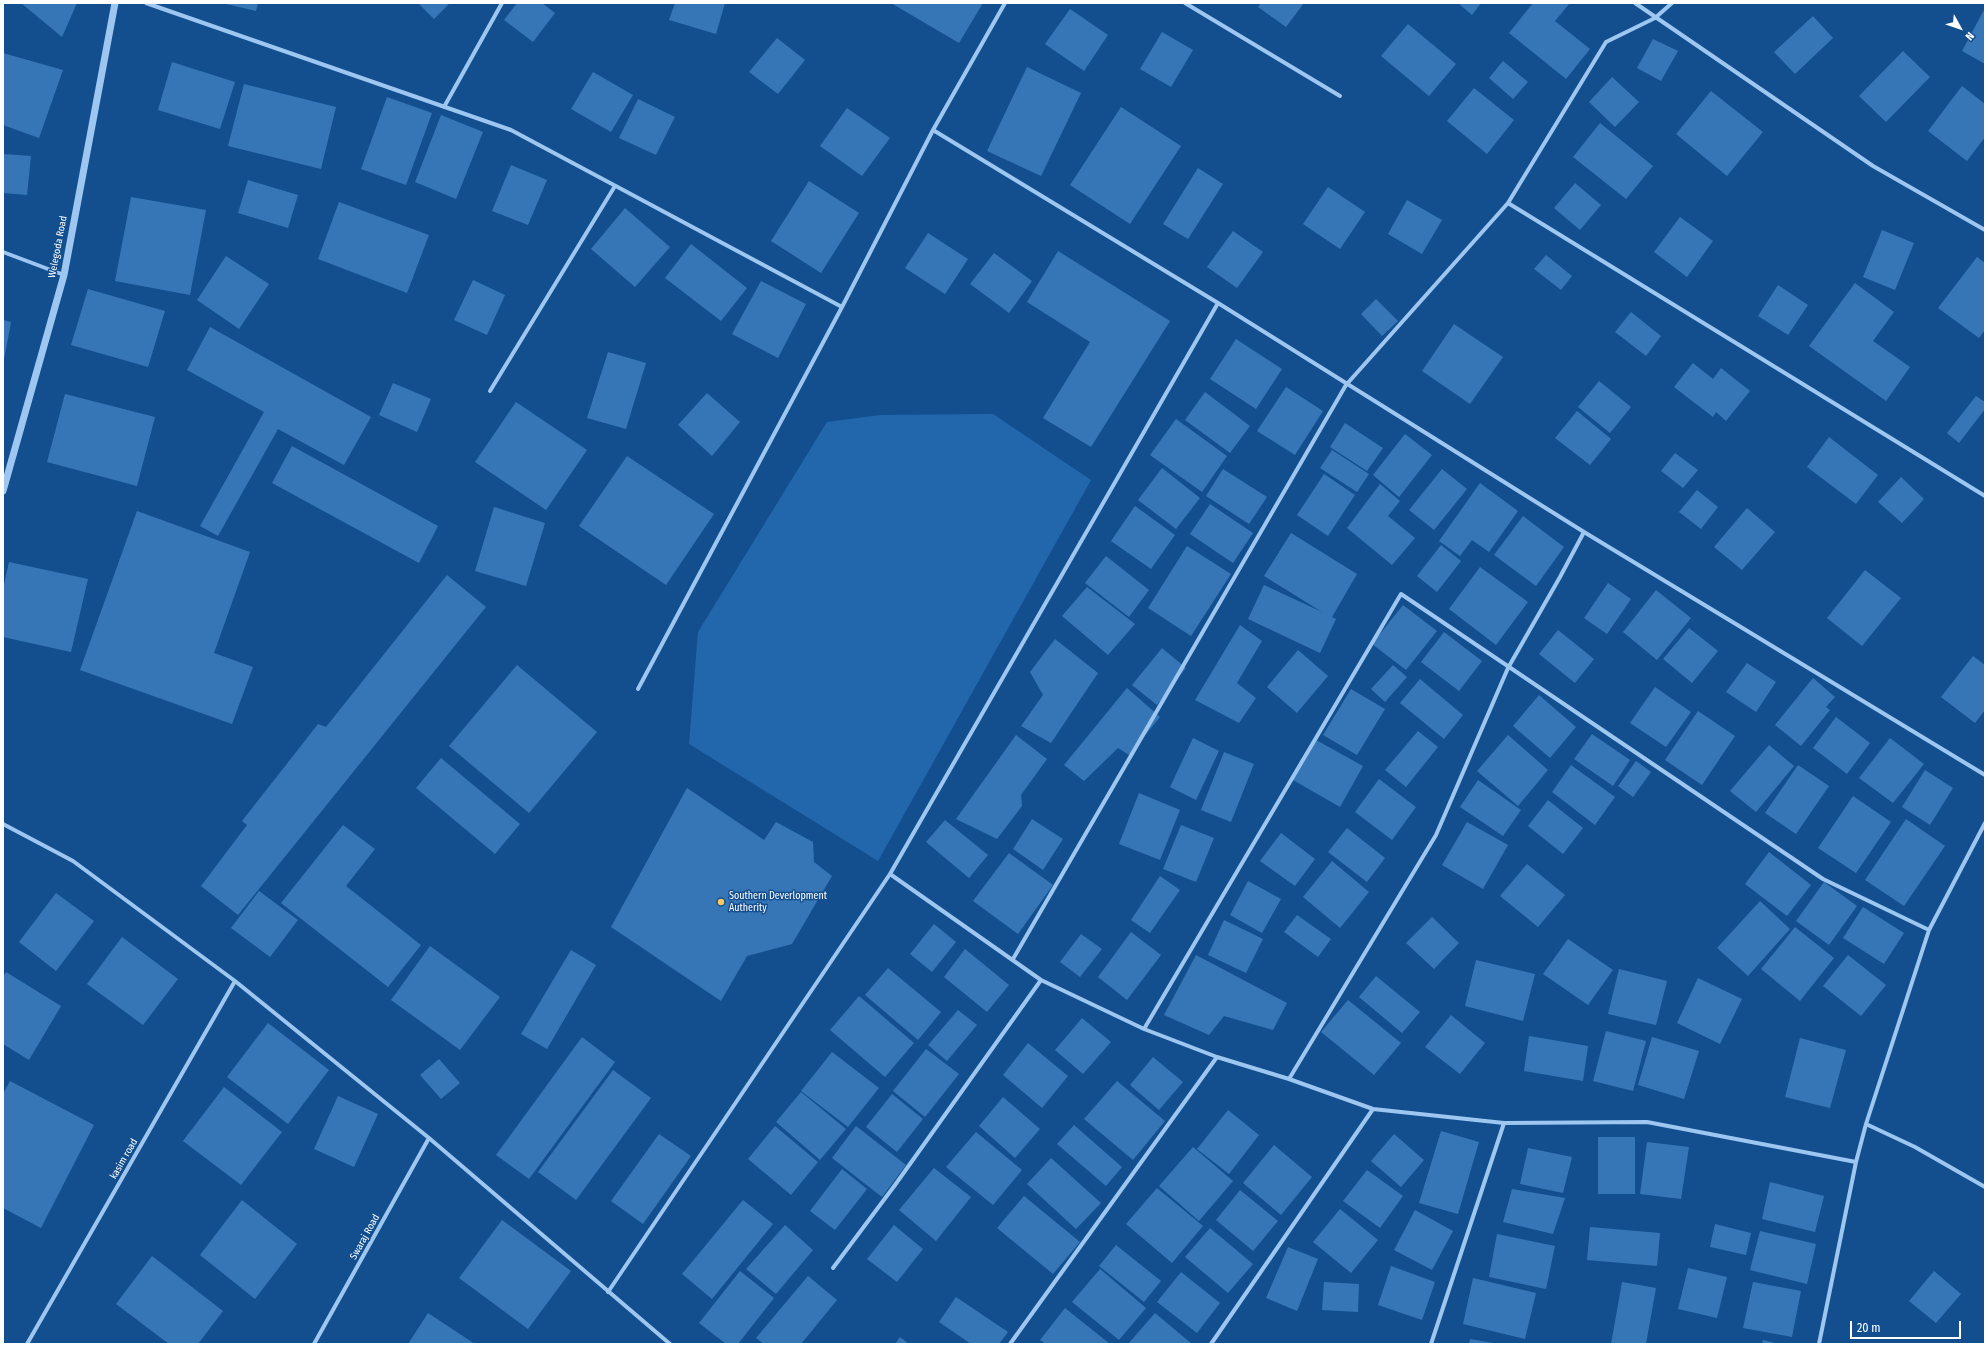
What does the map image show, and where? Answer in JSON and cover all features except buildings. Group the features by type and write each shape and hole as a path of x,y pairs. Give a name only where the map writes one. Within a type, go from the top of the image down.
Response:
{"street":[{"name":"Welegoda Road","path":"3,491 64,275 115,3"},
{"path":"146,3 511,130 842,307"},
{"path":"444,107 502,3"},
{"path":"638,689 842,307 933,130 1005,3"},
{"path":"1185,3 1340,96"},
{"path":"1635,3 1873,166 1985,230"},
{"path":"1013,959 1346,385 1508,203 1606,42 1655,18 1672,3"},
{"path":"933,130 1218,303 1346,385 1584,532 1985,775"},
{"path":"490,391 615,186"},
{"path":"1508,203 1985,496"},
{"path":"3,252 64,275"},
{"path":"608,1292 890,874 1218,303"},
{"path":"1289,1078 1436,835 1508,668 1584,532"},
{"path":"1144,1029 1401,594 1508,668 1824,879 1929,930"},
{"path":"1819,1344 1856,1162 1866,1124 1929,930 1985,823"},
{"path":"3,824 73,861 235,981 429,1138 670,1344"},
{"path":"890,874 1041,980 1144,1029 1217,1057 1289,1078 1373,1109 1504,1122 1647,1122 1856,1162"},
{"path":"833,1268 895,1185 1041,980"},
{"name":"kasim road","path":"27,1344 235,981"},
{"path":"1010,1344 1217,1057"},
{"path":"1211,1344 1373,1109"},
{"path":"1431,1344 1504,1122"},
{"path":"1866,1124 1915,1147 1985,1187"},
{"name":"Swaraj Road","path":"314,1344 429,1138"}],"shaded area":[{"path":"993,414 1091,480 878,861 689,744 698,632 827,422 881,415"}],"place":[{"name":"Southern Deverlopment Autherity","path":"721,902"}]}
